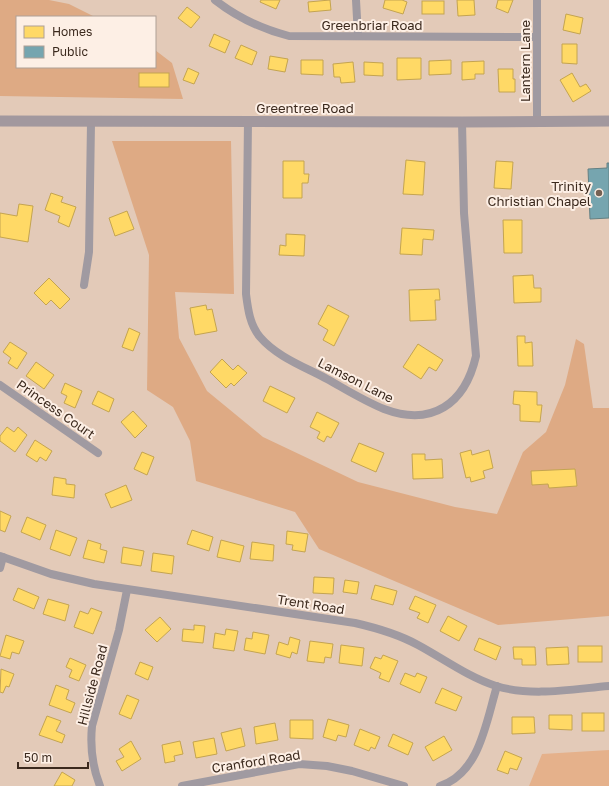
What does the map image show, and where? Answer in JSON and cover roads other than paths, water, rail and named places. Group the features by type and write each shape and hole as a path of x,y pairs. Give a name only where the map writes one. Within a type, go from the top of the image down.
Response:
{"street":[{"name":"Greenbriar Road","path":"215,0 227,10 245,20 277,33 289,36 537,37"},
{"path":"356,0 358,36"},
{"name":"Lantern Lane","path":"537,0 538,121"},
{"name":"Lamson Lane","path":"248,121 246,294 248,311 253,325 260,337 280,354 382,408 407,415 421,415 434,412 446,406 457,397 465,386 472,372 476,356 464,213 462,122"},
{"name":"Greentree Road","path":"0,122 609,121"},
{"path":"84,285 89,252 91,122"},
{"name":"Princess Court","path":"0,385 98,453"},
{"path":"0,568 2,556"},
{"name":"Trent Road","path":"2,556 70,579 127,590 300,615 374,628 405,638 475,677 512,690 532,691 609,686"},
{"name":"Hillside Road","path":"100,786 92,757 92,726 119,630 127,590"},
{"path":"440,786 455,780 475,756 497,686"},
{"name":"Cranford Road","path":"182,786 299,764 320,765 352,771 404,786"}],"place":[{"name":"Trinity Christian Chapel","path":"599,193"}]}
